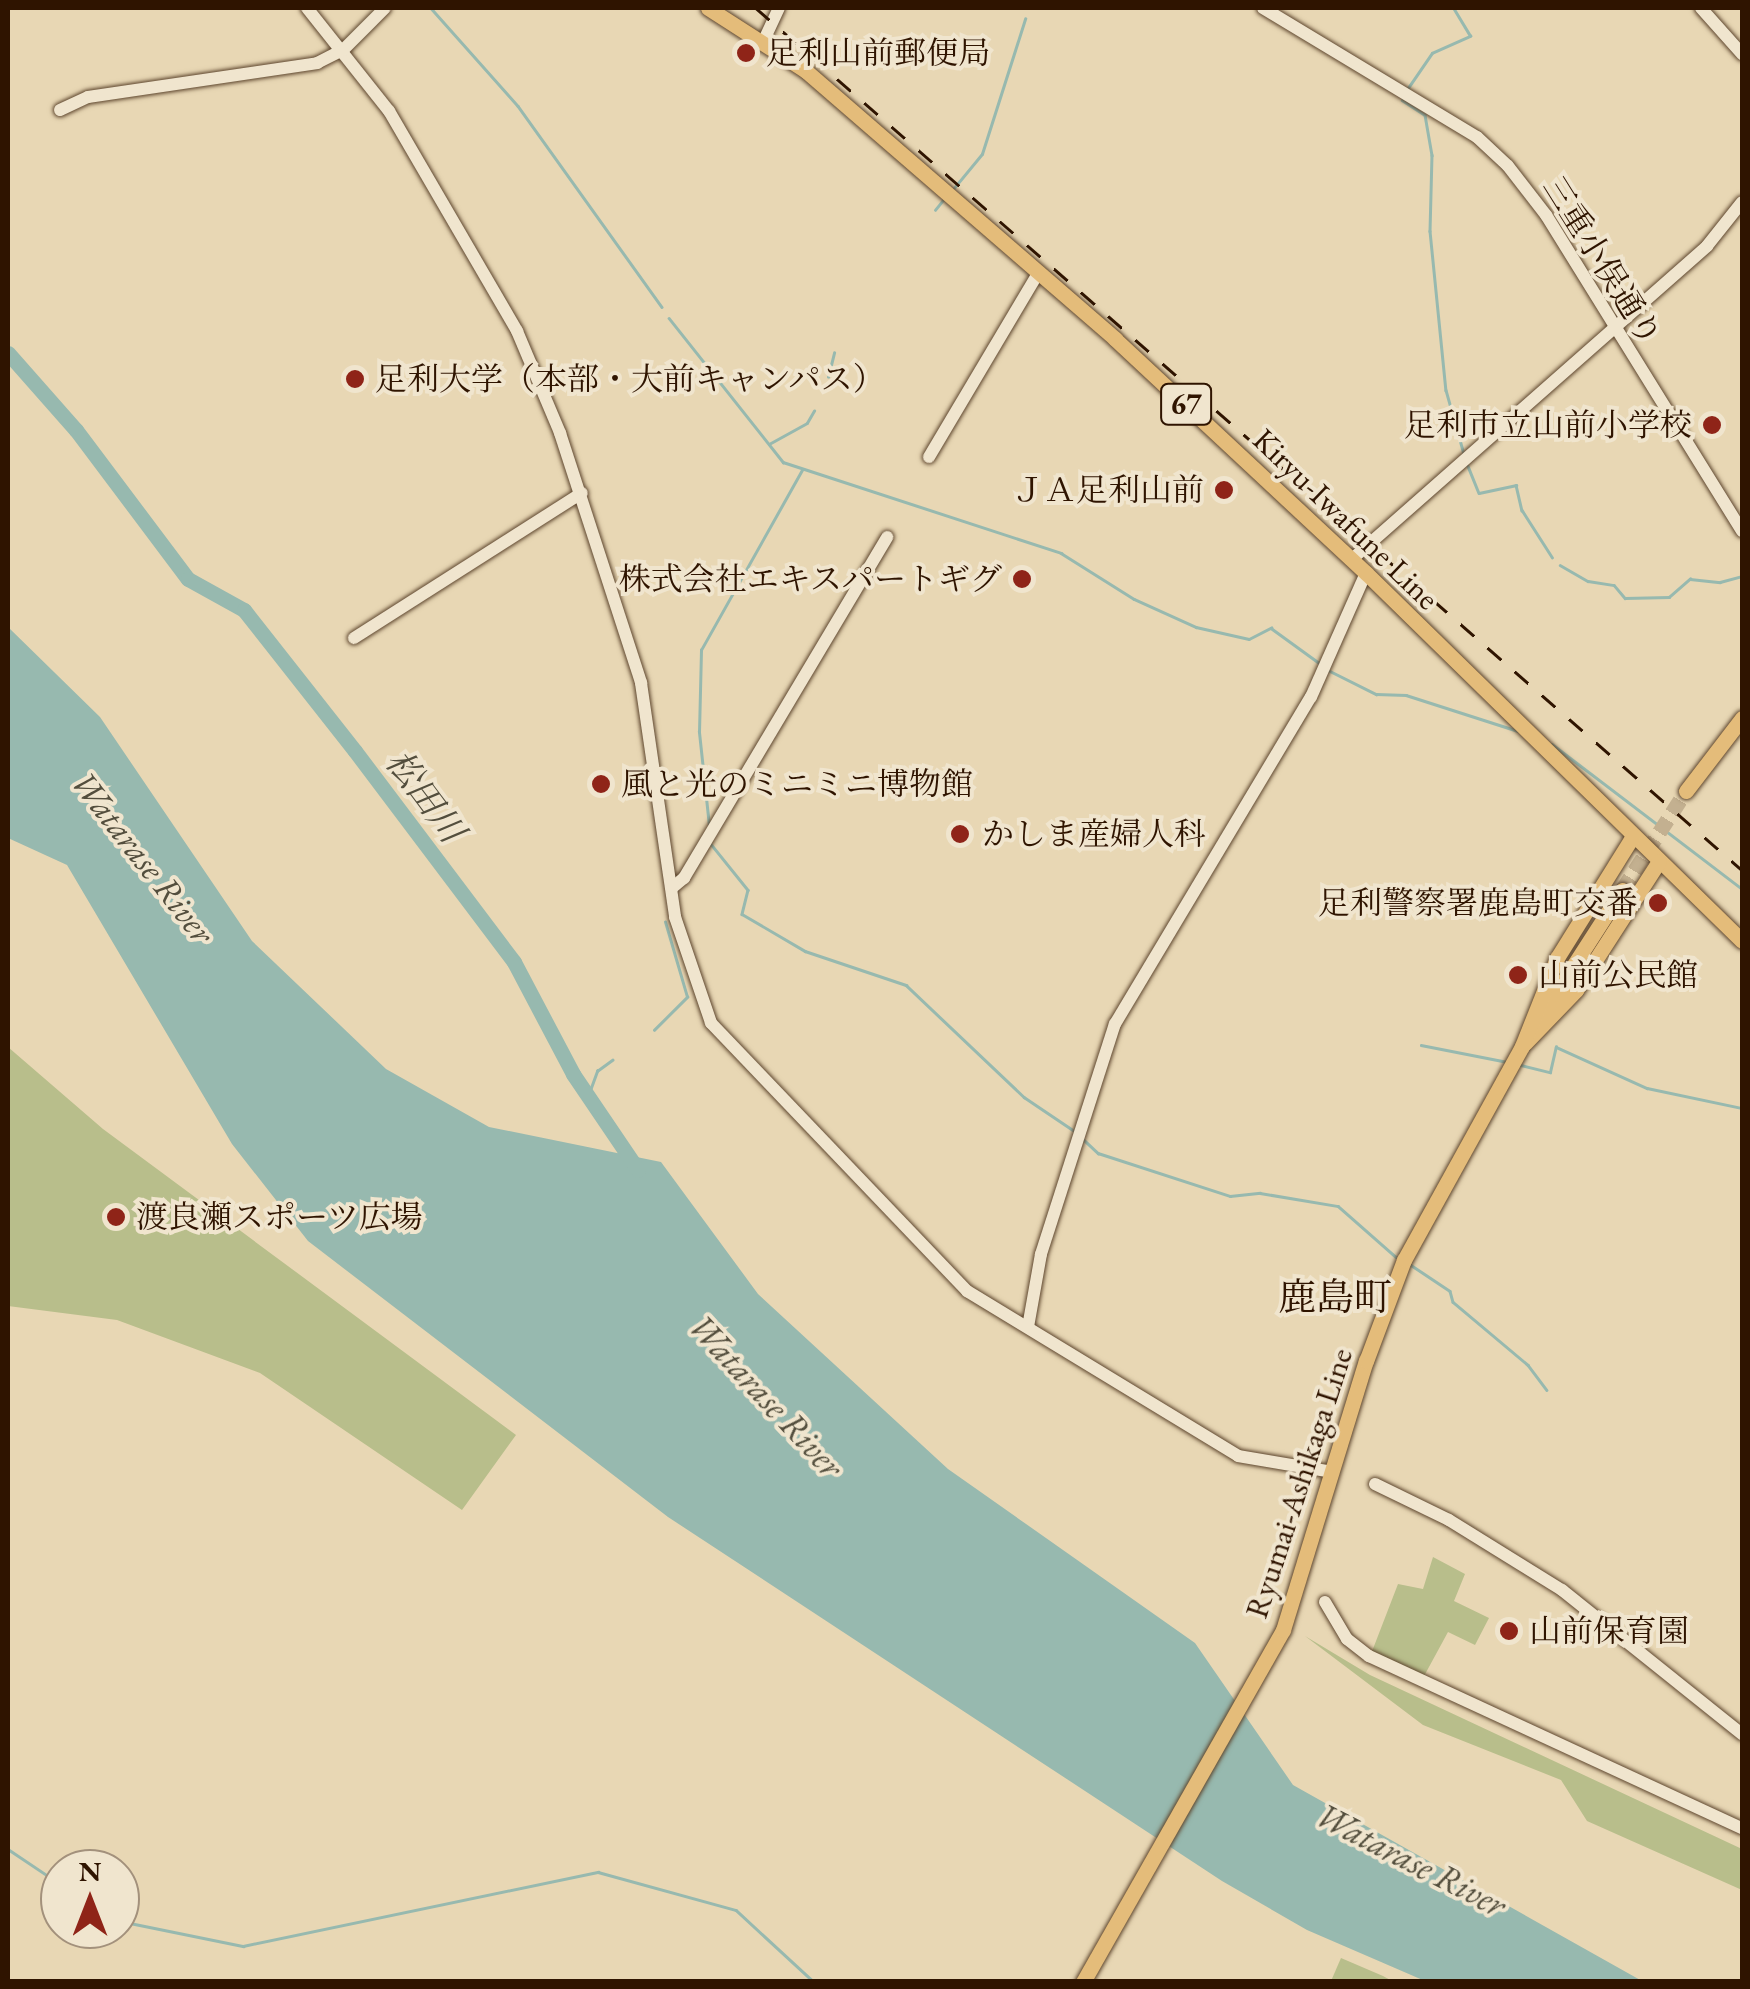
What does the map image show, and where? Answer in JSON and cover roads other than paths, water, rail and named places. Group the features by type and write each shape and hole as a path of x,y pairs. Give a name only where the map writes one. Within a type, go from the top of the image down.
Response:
{"main road":[{"name":"Kiryu-Iwafune Line","path":"708,8 764,40 1039,272 1366,573 1742,942"},
{"path":"1686,790 1742,718"},
{"name":"Ryumai-Ashikaga Line","path":"1086,1974 1282,1630 1404,1260 1522,1046 1558,958 1633,836"},
{"name":"Ryumai-Ashikaga Line","path":"1522,1046 1576,990 1660,861"},
{"path":"1522,1046 1622,890"}],"street":[{"path":"307,8 389,111 510,320 582,493 641,683 679,935 711,1023 944,1273 1238,1456 1333,1472"},
{"path":"60,110 88,97 302,66 343,50 385,8"},
{"path":"764,40 779,8"},
{"name":"三重小俣通り","path":"1263,8 1497,154 1546,215 1610,327 1742,532"},
{"path":"1700,8 1742,54"},
{"path":"1351,560 1610,327 1707,246 1742,202"},
{"path":"929,457 1039,272"},
{"path":"354,638 582,493"},
{"path":"672,888 684,878 888,538"},
{"path":"1028,1327 1041,1254 1115,1024 1311,697 1366,573"},
{"path":"1375,1484 1449,1520 1562,1590 1742,1734"},
{"path":"1326,1602 1347,1639 1368,1656 1742,1828"}],"water":[{"name":"Watarase River","path":"8,627 100,717 252,941 386,1069 489,1127 661,1162 758,1294 948,1469 1195,1643 1293,1785 1642,1981 1425,1981 1307,1930 1222,1881 668,1517 308,1241 232,1144 67,865 8,838"}],"waterway":[{"path":"431,8 518,106 662,307"},
{"path":"1408,88 1432,53 1470,36 1453,8"},
{"path":"954,188 982,154 1025,19"},
{"path":"1402,100 1425,115 1432,155 1430,231 1446,390 1464,454"},
{"path":"935,210 943,200"},
{"path":"669,318 783,462 1061,553 1134,599 1196,627 1249,639 1271,628 1322,665"},
{"name":"松田川","path":"8,353 76,430 188,579 244,610 355,751 514,962 573,1074 638,1170"},
{"path":"828,377 834,353"},
{"path":"769,444 807,423 814,411"},
{"path":"1468,466 1479,493 1516,485 1522,510 1552,557"},
{"path":"709,826 699,732 701,650 802,470"},
{"path":"1560,565 1588,581 1614,585 1625,598 1669,597 1690,579 1720,582 1742,576"},
{"path":"1328,670 1376,694 1406,695 1518,731"},
{"path":"1552,744 1742,889"},
{"path":"711,844 748,890 742,914 805,951 906,985 1024,1097 1073,1130"},
{"path":"654,1030 687,997 665,922"},
{"path":"1421,1045 1508,1062"},
{"path":"1521,1065 1550,1072 1556,1047 1647,1088 1742,1108"},
{"path":"588,1096 597,1071 612,1060"},
{"path":"1083,1139 1098,1153 1230,1196 1260,1193 1338,1206 1396,1257"},
{"path":"1408,1263 1450,1291 1453,1302 1528,1365 1547,1390"},
{"path":"8,1849 40,1871"},
{"path":"140,1925 243,1946 598,1872 736,1910 814,1982"}],"tunnel":[{"path":"1622,890 1686,791"}],"railway":[{"path":"756,8 1742,870"}],"place":[{"name":"足利山前郵便局","path":"746,53"},
{"name":"足利大学（本部・大前キャンパス）","path":"355,379"},
{"name":"足利市立山前小学校","path":"1712,425"},
{"name":"ＪＡ足利山前","path":"1224,490"},
{"name":"株式会社エキスパートギグ","path":"1022,579"},
{"name":"風と光のミニミニ博物館","path":"601,784"},
{"name":"かしま産婦人科","path":"960,834"},
{"name":"足利警察署鹿島町交番","path":"1658,903"},
{"name":"山前公民館","path":"1518,975"},
{"name":"渡良瀬スポーツ広場","path":"116,1217"},
{"name":"山前保育園","path":"1509,1631"}],"district":[{"name":"鹿島町","path":"1335,1297"}]}
